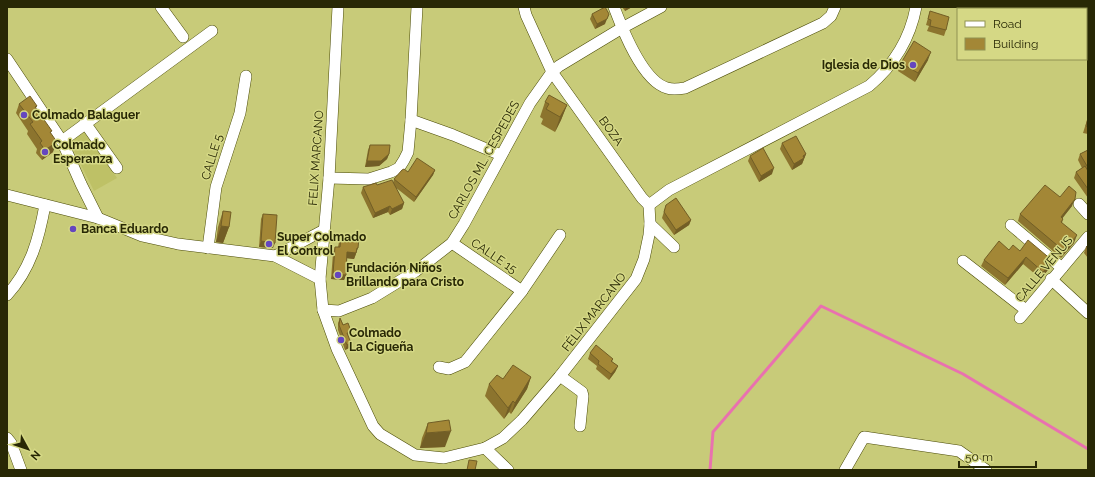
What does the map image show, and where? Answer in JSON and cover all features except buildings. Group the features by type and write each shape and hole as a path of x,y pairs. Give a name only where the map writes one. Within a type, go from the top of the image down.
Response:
{"street":[{"path":"161,7 183,37"},
{"name":"FELIX MARCANO","path":"323,310 320,279 329,178 338,7"},
{"path":"329,178 369,179 399,168 404,160 408,152 412,120 417,7"},
{"name":"BOZA","path":"524,7 526,15 552,72 642,198 649,204"},
{"path":"614,7 634,54 657,82 666,88 676,89 685,88 823,23 831,16 835,7"},
{"name":"CARLOS ML. CESPEDES","path":"323,310 339,311 372,298 416,272 452,242 464,224 530,104 552,72 559,66 622,28 661,7"},
{"path":"649,204 669,190 869,86 882,76 898,55 907,39 916,7"},
{"path":"62,141 212,31"},
{"path":"7,59 62,141 80,184 98,218"},
{"name":"CALLE 5","path":"208,248 216,187 240,113 246,76"},
{"path":"412,120 501,155"},
{"path":"85,123 117,168"},
{"path":"7,195 98,218 142,236 178,244 275,256 320,279"},
{"path":"7,295 31,259 40,232 45,204"},
{"name":"FÉLIX MARCANO","path":"323,310 337,350 373,426 380,434 415,454 444,458 485,448 503,438 522,420 560,376 636,279 644,259 650,224 649,204"},
{"path":"1079,204 1088,214"},
{"path":"650,224 674,247"},
{"path":"1011,225 1062,268"},
{"path":"275,256 324,230"},
{"path":"439,367 450,369 465,362 522,291 560,235"},
{"name":"CALLE VENUS","path":"963,261 1023,314 1088,237"},
{"name":"CALLE 15","path":"452,242 522,291"},
{"path":"1051,279 1088,312"},
{"path":"560,376 582,392 583,396 580,426"},
{"path":"845,470 864,437 959,451 986,470"},
{"path":"7,438 11,443 21,470"},
{"path":"485,448 508,470"}],"shaded area":[{"path":"84,130 117,178 94,191 74,151 73,141"}],"waterway":[{"path":"710,470 713,432 821,306 963,374 1088,449"}],"place":[{"name":"Iglesia de Dios","path":"913,65"},
{"name":"Colmado Balaguer","path":"24,115"},
{"name":"Colmado Esperanza","path":"45,152"},
{"name":"Banca Eduardo","path":"73,229"},
{"name":"Super Colmado El Control","path":"269,244"},
{"name":"Fundación Niños Brillando para Cristo","path":"338,275"},
{"name":"Colmado La Cigueña","path":"341,340"}]}
